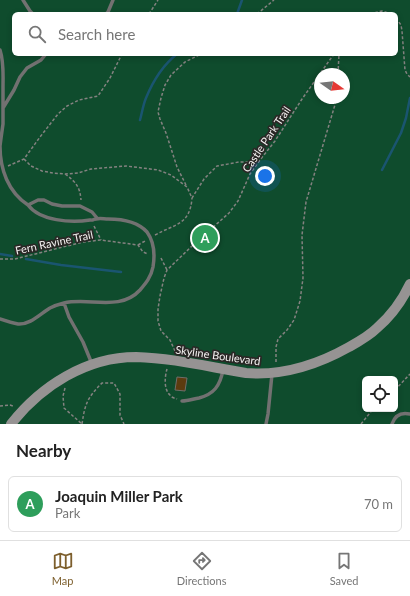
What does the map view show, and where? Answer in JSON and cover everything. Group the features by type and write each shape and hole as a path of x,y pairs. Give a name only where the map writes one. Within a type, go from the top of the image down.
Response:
{"main road":[{"name":"Skyline Boulevard","path":"11,424 34,399 47,388 68,375 92,364 121,358 135,357 169,360 252,373 272,373 299,368 323,360 367,336 376,329 394,311 410,284"}],"lane":[{"path":"23,0 31,12"},
{"path":"108,12 114,0"},
{"path":"0,50 3,58 4,69 3,126 0,147 2,169 13,190 31,209 47,218 80,221 97,218 130,221 138,225 150,237 154,255 152,270 148,280 137,293 120,302 107,303 80,301 64,303 49,309 27,322 19,324 0,319"},
{"path":"3,108 20,77 27,68 41,60 44,56"},
{"path":"28,205 38,200 44,200 52,204 62,206 80,206 92,212 97,218"},
{"path":"64,303 69,317 83,342 92,364"},
{"path":"182,401 207,396 218,385 223,369"},
{"path":"266,424 272,373"},
{"path":"392,424 398,415 404,413 410,414"}],"path":[{"path":"151,12 158,0"},
{"path":"259,12 274,0"},
{"path":"398,21 401,25 402,31 405,70 410,77"},
{"path":"2,169 24,159 58,114 67,106 79,100 98,96 110,78 121,56"},
{"path":"192,198 177,167 158,112 165,85 171,75 185,62 197,56"},
{"name":"Castle Park Trail","path":"167,270 229,213 238,201 250,174 275,142 302,99 333,56"},
{"path":"338,68 339,56"},
{"path":"272,373 276,364 276,347 278,339 294,320 300,301 303,278 302,235 306,202 335,104"},
{"path":"24,159 31,166 42,171 65,174 110,167 126,166 149,168 171,175 187,187"},
{"path":"138,245 150,237 181,223 191,207 192,198 204,179 217,166 260,160"},
{"path":"65,174 75,181 79,189 81,198 80,206"},
{"path":"91,220 101,240"},
{"name":"Fern Ravine Trail","path":"0,259 15,258 83,242 101,240 138,245 142,252 158,255 167,270"},
{"path":"167,270 160,296 158,321 162,331 170,340 175,351 181,352"},
{"path":"173,370 167,369 165,386 170,396 182,401"},
{"path":"398,387 410,374"},
{"path":"68,375 63,396 64,408 82,424"},
{"path":"82,424 84,409 91,394 102,384 114,383 120,394 120,414 124,424"},
{"path":"0,406 10,405 24,409"},
{"path":"361,424 371,412"}],"green space":[{"path":"0,0 410,0 410,424 0,424"}],"building":[{"path":"177,377 187,378 185,391 175,390"}],"waterway":[{"path":"238,12 242,0"},
{"path":"140,120 145,101 152,86 163,68 174,56"},
{"path":"382,170 401,133 410,98"},
{"path":"0,254 12,256"},
{"path":"26,259 121,272"}],"place":[{"name":"Joaquin Miller Park","path":"205,238"}]}
